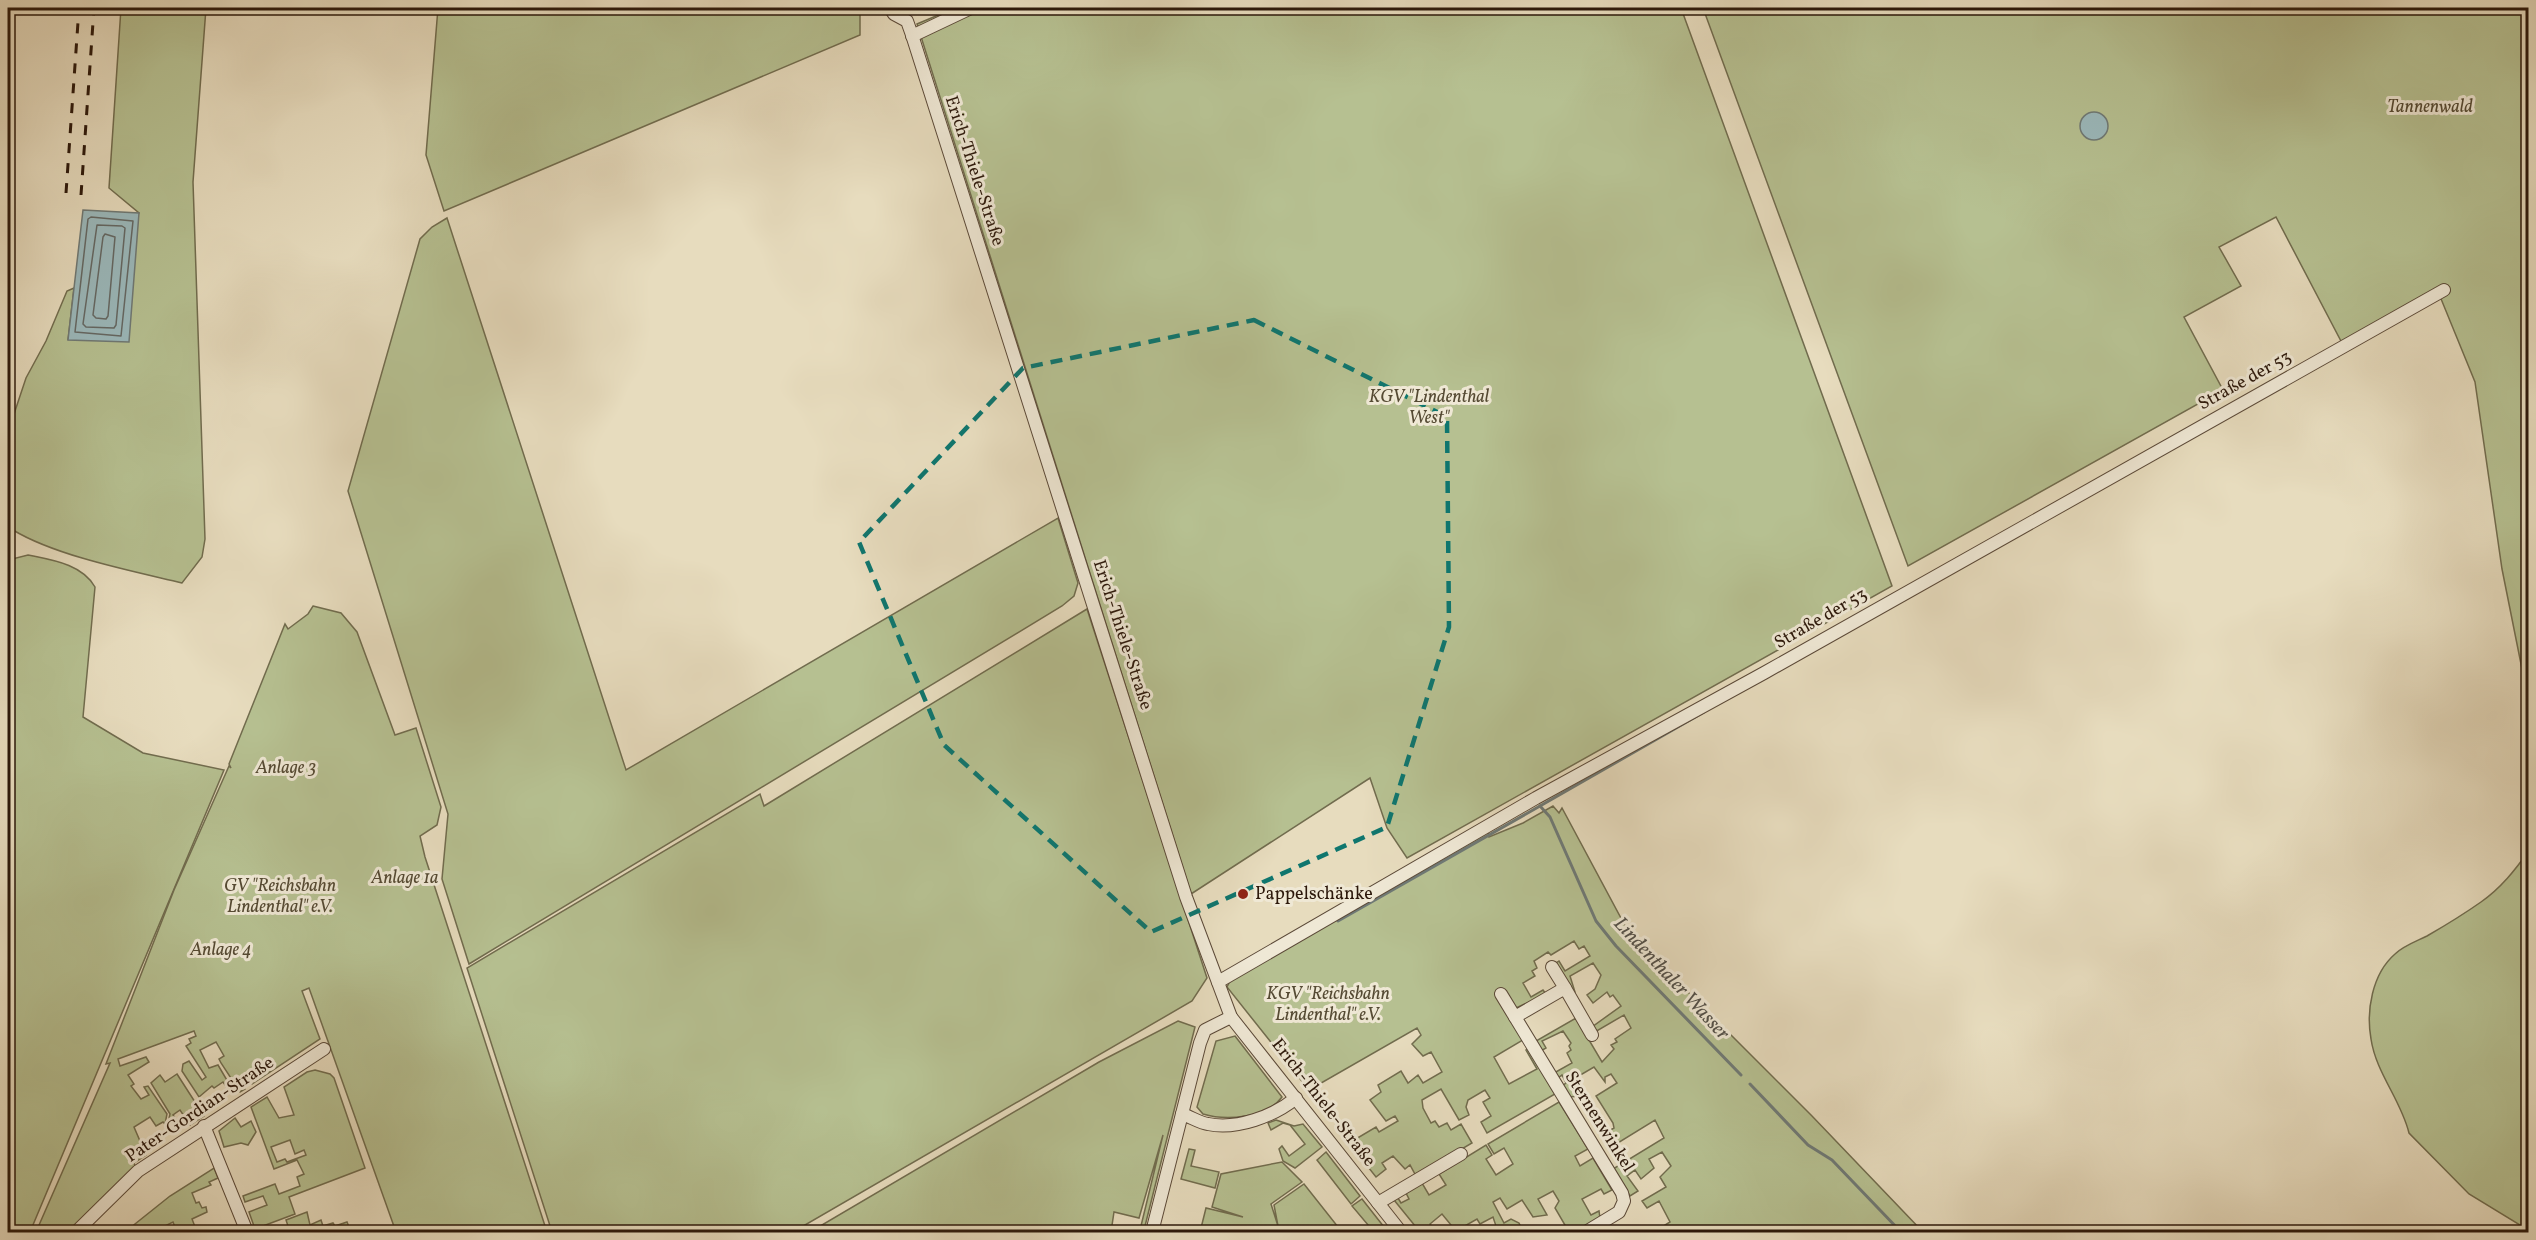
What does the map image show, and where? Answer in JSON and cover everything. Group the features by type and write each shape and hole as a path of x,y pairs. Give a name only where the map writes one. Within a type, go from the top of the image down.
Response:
{"street":[{"name":"Erich-Thiele-Straße","path":"890,8 894,14 907,21 1186,897 1232,1017 1401,1233"},
{"path":"912,36 971,8"},
{"name":"Straße der 53","path":"1218,982 1536,798 1764,673 2444,290"},
{"path":"1552,967 1592,1035"},
{"path":"1515,1017 1564,988"},
{"name":"Sternenwinkel","path":"1502,994 1624,1201 1620,1212 1586,1233"},
{"path":"1152,1233 1205,1030 1232,1017"},
{"name":"Pater-Gordian-Straße","path":"76,1233 138,1171 324,1049"},
{"path":"1182,1114 1206,1124 1229,1124 1268,1114 1296,1098"},
{"path":"204,1126 247,1233"},
{"path":"1378,1203 1461,1154"}],"highlighted area":[{"path":"1254,320 1447,417 1449,627 1387,827 1151,932 944,745 859,542 1023,368"}],"green space":[{"path":"121,8 206,8 193,182 205,539 202,557 182,583 95,562 51,548 13,530 8,511 11,423 26,378 46,341 67,291 74,288 68,340 139,213 109,188"},
{"path":"438,8 860,8 860,35 444,211 426,155"},
{"name":"KGV \"Lindenthal West\"","path":"955,8 1681,8 1892,586 1407,858 1387,828 1370,778 1191,894 917,24"},
{"name":"Tannenwald","path":"1703,8 2528,8 2528,699 2502,569 2475,382 2437,289 2342,343 2276,217 2219,247 2241,286 2184,317 2223,390 1908,566"},
{"path":"447,218 626,770 1058,518 1078,583 1074,596 1062,606 469,964 442,879 448,814 348,491 420,239 432,227"},
{"path":"28,555 66,564 82,573 95,587 83,717 143,753 224,770 30,1232 8,1232 8,759 13,694 8,642 8,560"},
{"name":"GV \"Reichsbahn Lindenthal\" e.V.","path":"313,606 341,613 357,632 395,735 416,728 441,807 437,825 420,836 425,857 547,1232 396,1232 309,988 302,991 320,1039 252,1084 245,1074 238,1079 245,1089 240,1092 219,1059 224,1056 216,1042 200,1050 209,1068 218,1065 231,1087 228,1089 223,1082 214,1088 212,1086 199,1097 182,1071 183,1064 189,1061 202,1080 206,1077 186,1046 191,1043 189,1039 196,1036 194,1031 118,1059 120,1066 146,1057 149,1062 128,1075 134,1084 131,1086 141,1099 149,1095 144,1087 148,1086 167,1114 165,1124 163,1122 156,1126 150,1117 134,1127 146,1155 134,1163 136,1168 71,1232 36,1232 110,1063 106,1064 174,890 229,766 231,768 229,764 285,624 288,629 308,614"},
{"path":"1087,609 1207,978 1192,1001 793,1232 552,1232 467,968 760,794 764,806"},
{"name":"KGV \"Reichsbahn Lindenthal\" e.V.","path":"1553,806 1559,813 1562,808 1629,933 1812,1116 1923,1232 1654,1232 1670,1222 1659,1201 1647,1208 1642,1201 1666,1187 1660,1177 1671,1166 1662,1152 1649,1159 1654,1168 1641,1179 1635,1170 1627,1176 1638,1191 1630,1196 1613,1169 1664,1138 1655,1120 1613,1146 1605,1133 1614,1128 1613,1123 1596,1096 1617,1083 1611,1074 1605,1077 1605,1082 1594,1067 1570,1081 1579,1096 1569,1097 1562,1086 1566,1083 1562,1075 1558,1078 1554,1073 1572,1063 1567,1053 1571,1050 1569,1046 1571,1043 1563,1031 1542,1041 1546,1048 1541,1051 1536,1041 1576,1018 1602,1062 1614,1049 1611,1045 1617,1042 1615,1039 1631,1028 1624,1015 1595,1032 1592,1027 1621,1006 1613,995 1610,997 1607,992 1593,1003 1587,995 1595,989 1601,975 1593,963 1570,976 1575,992 1573,993 1556,963 1559,961 1565,971 1590,956 1584,946 1579,949 1574,941 1551,955 1548,952 1534,961 1537,968 1532,971 1535,976 1523,983 1531,997 1543,990 1546,994 1516,1008 1523,1040 1494,1057 1509,1084 1537,1069 1526,1050 1528,1049 1555,1094 1487,1133 1481,1122 1491,1116 1483,1102 1490,1098 1485,1090 1468,1100 1466,1107 1469,1115 1459,1120 1441,1089 1422,1100 1423,1108 1431,1123 1435,1121 1439,1127 1447,1123 1451,1130 1461,1124 1472,1143 1416,1176 1410,1165 1405,1169 1393,1156 1382,1163 1386,1169 1376,1177 1349,1143 1376,1127 1379,1132 1398,1121 1395,1116 1386,1121 1370,1100 1381,1092 1378,1085 1401,1071 1408,1083 1418,1075 1423,1083 1442,1072 1431,1052 1423,1056 1412,1044 1421,1035 1417,1028 1309,1090 1227,987 1230,981 1488,831 1489,837 1523,823"},
{"path":"2528,852 2528,1230 2469,1194 2409,1133 2378,1063 2371,1039 2369,1017 2372,993 2387,962 2406,946 2448,924 2488,897 2507,879"},
{"path":"1178,1021 1195,1027 1144,1230 1140,1230 1163,1135 1139,1218 1114,1212 1111,1232 810,1232 1099,1062"},
{"path":"1235,1036 1282,1097 1267,1110 1246,1116 1223,1117 1203,1114 1197,1107 1216,1041"},
{"path":"315,1070 330,1074 334,1078 365,1168 289,1197 295,1214 255,1229 249,1212 267,1205 263,1196 245,1202 243,1196 275,1184 279,1194 300,1186 297,1177 304,1174 297,1160 274,1169 251,1107 267,1097 279,1118 294,1115 284,1087 307,1072","holes":["290,1140 295,1154 304,1150 306,1155 287,1162 285,1159 277,1162 271,1147"]},
{"path":"177,1074 204,1116 190,1125 180,1110 173,1115 181,1126 174,1131 168,1123 170,1114 151,1083 160,1075 165,1082"},
{"path":"1559,1102 1588,1149 1575,1156 1580,1166 1593,1158 1612,1190 1604,1194 1601,1189 1582,1199 1591,1215 1599,1211 1600,1218 1575,1232 1569,1232 1555,1208 1559,1201 1553,1191 1538,1199 1547,1215 1533,1217 1522,1200 1507,1209 1500,1198 1493,1202 1504,1223 1511,1219 1519,1223 1523,1231 1520,1232 1498,1232 1493,1217 1480,1224 1477,1219 1456,1231 1442,1214 1430,1224 1436,1232 1420,1232 1394,1200 1398,1198 1401,1203 1409,1199 1406,1193 1422,1183 1429,1195 1446,1185 1439,1174 1486,1145 1492,1155 1486,1159 1496,1175 1513,1164 1504,1148 1494,1154 1488,1144"},
{"path":"235,1118 241,1127 251,1121 256,1132 248,1145 241,1143 224,1147 219,1131"},
{"path":"1276,1120 1294,1126 1303,1124 1322,1147 1295,1168 1283,1161 1279,1149 1282,1146 1289,1156 1305,1144 1290,1125 1283,1123 1271,1130 1268,1123"},
{"path":"1189,1149 1195,1150 1191,1166 1219,1172 1215,1188 1181,1179"},
{"path":"1326,1152 1360,1196 1351,1204 1317,1160"},
{"path":"1282,1162 1302,1182 1271,1204 1278,1226 1274,1205 1304,1184 1342,1232 1200,1232 1206,1208 1243,1217 1212,1207 1221,1174"},
{"path":"214,1168 218,1178 209,1182 211,1185 192,1193 196,1203 199,1202 202,1208 206,1207 207,1212 192,1219 197,1232 177,1232 173,1222 159,1229 160,1232 125,1232 170,1196"},
{"path":"1362,1199 1388,1232 1374,1232 1352,1206"},
{"path":"307,1212 310,1225 321,1220 323,1226 333,1223 335,1226 347,1222 351,1232 290,1232 286,1220"}],"water":[{"path":"2094,112 2104,116 2108,126 2104,136 2094,140 2084,136 2080,126 2084,116"},
{"path":"83,210 139,213 129,342 68,340"}],"waterway":[{"name":"Lindenthaler Wasser","path":"1704,712 1540,806 1550,817 1596,921 1616,946 1741,1075"},
{"path":"1338,921 1540,806"},
{"name":"Lindenthaler Wasser","path":"1750,1084 1808,1145 1832,1160 1901,1232"}],"railway":[{"path":"66,193 79,8"},
{"path":"81,195 94,8"}],"place":[{"name":"Pappelschänke","path":"1243,894"}],"park label":[{"name":"Anlage 3","path":"286,768"},
{"name":"Anlage 1a","path":"405,878"},
{"name":"Anlage 4","path":"221,950"}]}
